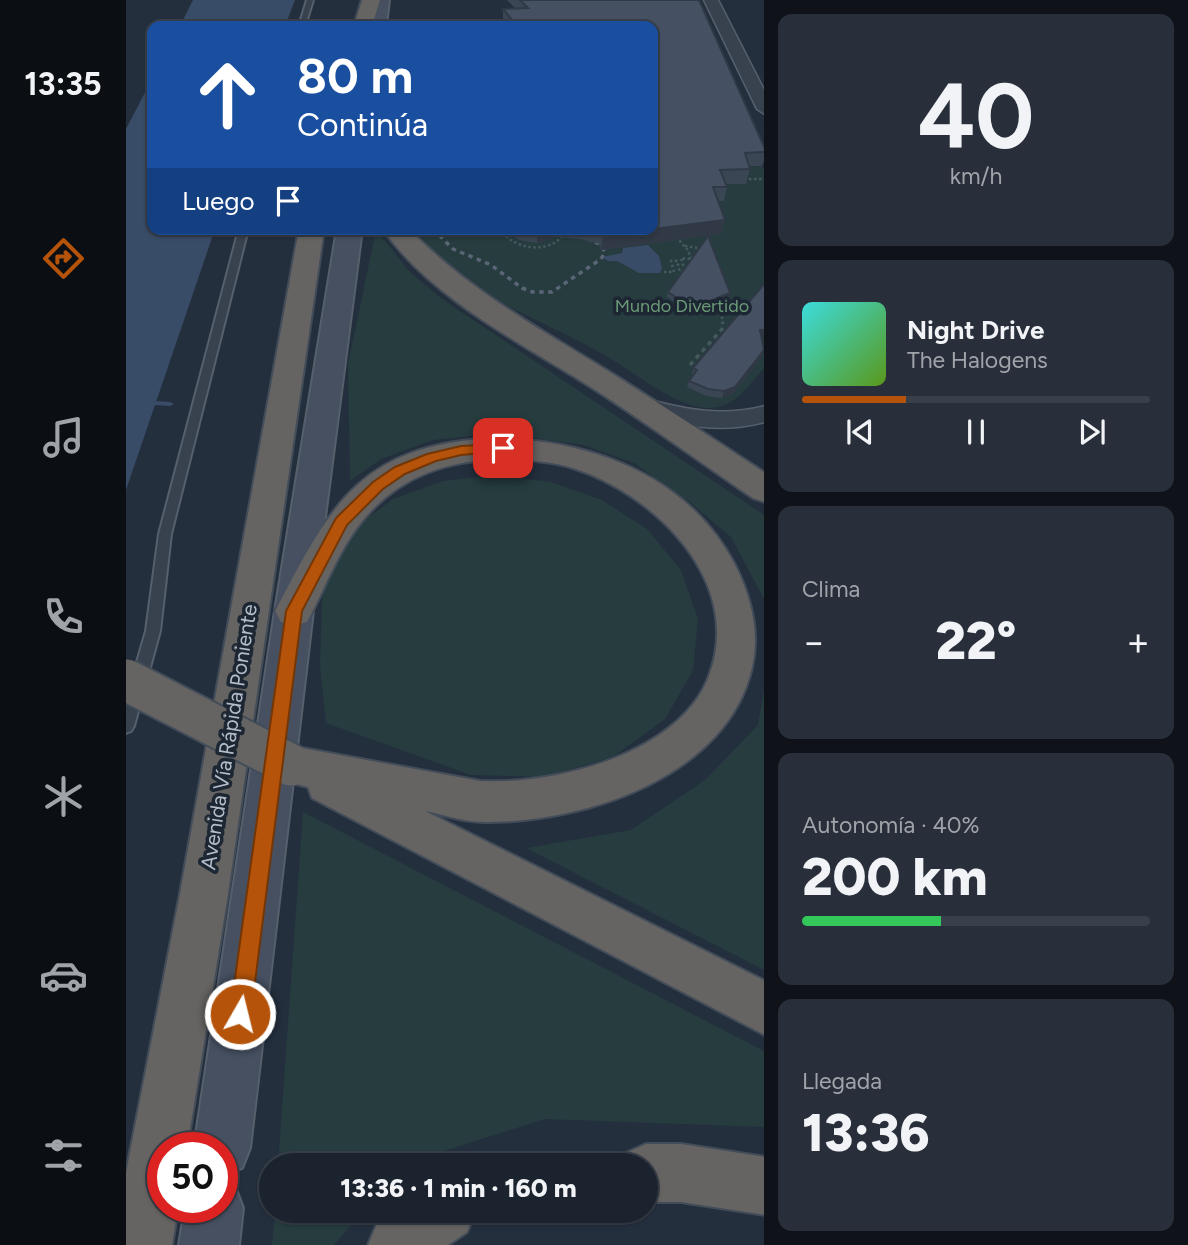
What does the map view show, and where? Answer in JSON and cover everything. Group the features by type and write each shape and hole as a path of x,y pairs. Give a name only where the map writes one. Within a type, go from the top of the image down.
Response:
{"highway":[{"path":"351,21 356,0"},
{"path":"365,21 371,0"},
{"name":"Avenida Vía Rápida Poniente","path":"142,1245 204,894 311,235"},
{"path":"401,235 430,267 470,298 639,404 764,489"},
{"path":"291,765 485,802 534,798 599,784 649,763 687,738 726,685 734,655 736,623 731,599 720,572 699,536 671,507 630,479 584,460 543,451 503,448 461,450 432,457 400,471 378,486 341,522 294,611"},
{"path":"126,680 764,1008"},
{"path":"658,1173 681,1173 764,1186"},
{"path":"398,1245 429,1223"}],"main road":[{"path":"378,21 380,0"},
{"path":"224,1132 294,611 349,235"},
{"path":"209,1245 212,1223"}],"street":[{"path":"711,0 760,87 764,105"},
{"path":"639,404 682,418 710,423 734,422 764,414"}],"lane":[{"path":"304,21 310,0"},
{"path":"126,726 153,631 165,534 242,235"}],"path":[{"path":"737,179 764,179"},
{"path":"673,234 685,246 695,271"},
{"path":"504,235 508,240 537,247 556,243 565,235"},
{"path":"685,246 698,248 701,258"},
{"path":"664,272 674,272 671,261 677,261 680,272 685,272 681,258 691,259"},
{"path":"718,297 738,309"},
{"path":"690,365 723,328 721,312 727,304"}],"green space":[{"name":"Mundo Divertido","path":"762,166 764,169 764,368 741,394 719,407 697,407 668,395 601,353 517,311 460,277 420,235 658,235 658,222 695,167"},
{"path":"375,235 380,235 410,272 442,299 764,515 764,599 731,537 692,504 634,463 583,445 499,433 433,440 381,459 350,481 348,364"},
{"path":"496,475 551,482 602,500 647,529 681,570 698,619 693,670 665,719 613,757 545,777 471,775 326,723 320,665 323,568 352,529 393,499 443,481"},
{"path":"764,689 764,970 526,848 631,830 705,780 758,725"},
{"path":"303,812 764,1051 764,1127 545,1119 442,1153 279,1153"},
{"path":"274,1223 353,1223 334,1245 272,1245"}],"water":[{"path":"193,0 295,0 287,21 182,21"},
{"path":"147,89 147,235 213,235 126,490 126,129"},
{"path":"648,245 659,256 662,268 660,273 639,273 617,261 608,261 602,257 622,253 623,248"}],"building":[{"path":"520,0 699,0 764,147 764,152 745,153 750,169 720,170 727,187 713,187 725,220 658,228 658,21 513,21 503,9 528,8"},
{"path":"708,236 730,293 692,308 668,292"},
{"path":"764,284 764,330 760,330 764,350 735,387 724,391 708,389 689,381 697,370 693,368"}],"waterway":[{"path":"126,401 170,404"}],"railway":[{"path":"439,235 453,249 491,265 522,288 533,292 552,292 601,259 605,252 600,244 588,239"}],"route":[{"path":"240,1014 294,611 341,522 378,486 400,471 432,457 461,450 503,448"}]}
